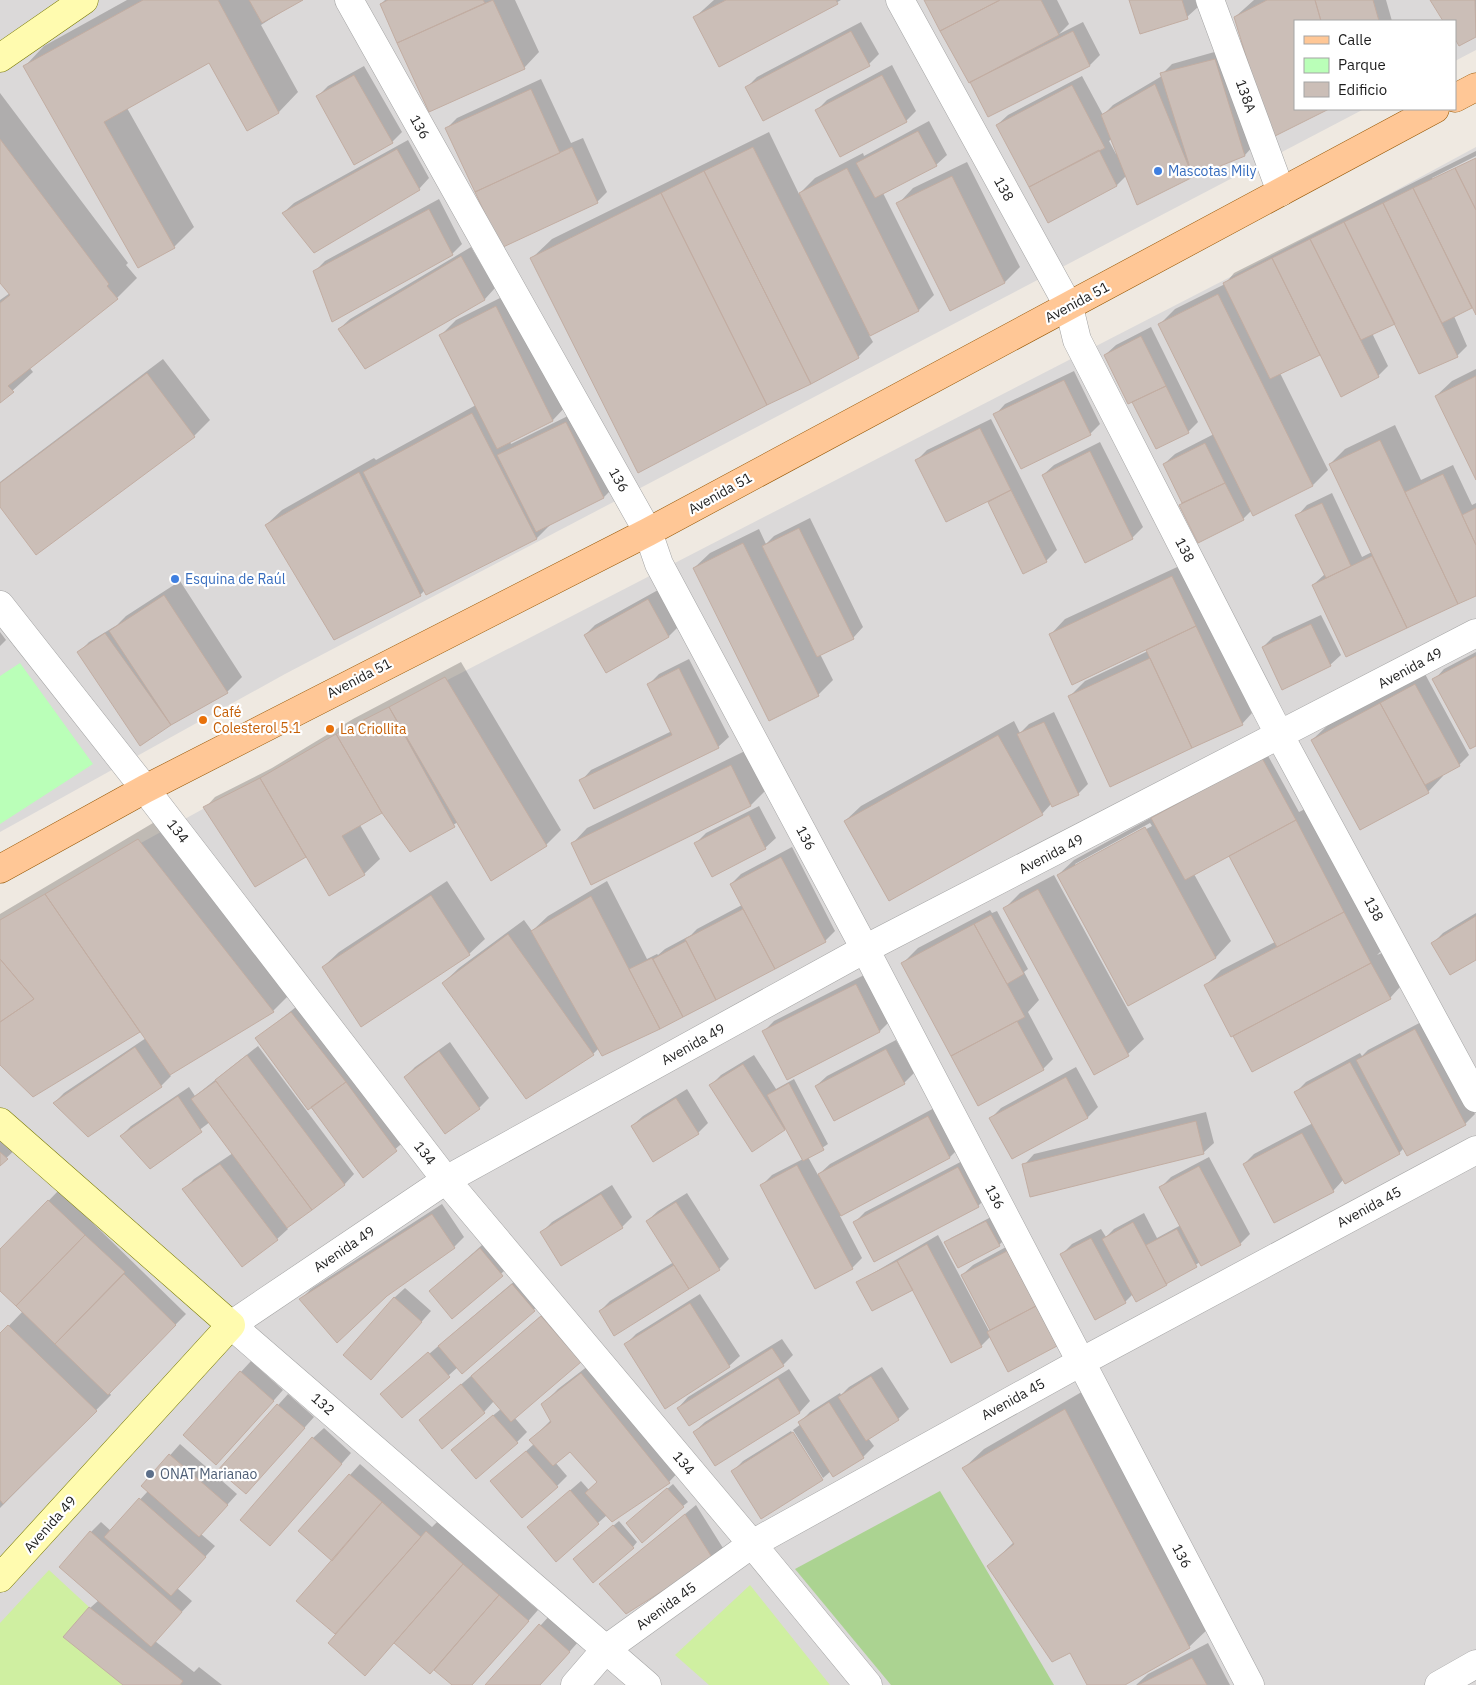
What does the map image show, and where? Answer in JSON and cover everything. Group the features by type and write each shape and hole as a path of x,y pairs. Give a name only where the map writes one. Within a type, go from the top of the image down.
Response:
{"main road":[{"path":"1456,97 1476,86"},
{"name":"Avenida 51","path":"0,869 145,789 648,532 815,440 1069,307 1433,110"}],"street":[{"path":"0,58 84,0"},
{"name":"136","path":"348,0 648,532 659,564 865,949 1250,1685"},
{"name":"138","path":"900,0 1069,307 1077,340 1280,736 1476,1098"},
{"name":"138A","path":"1210,0 1281,192"},
{"name":"134","path":"0,605 145,789 446,1180 868,1685"},
{"name":"Avenida 49","path":"0,1578 231,1325 446,1180 865,949 1476,633"},
{"name":"132","path":"0,1122 231,1325 647,1685"},
{"name":"Avenida 45","path":"575,1685 606,1650 752,1544 1081,1362 1476,1150"},
{"path":"1439,1685 1476,1664"}],"shaded area":[{"path":"0,0 1476,0 1476,50 1456,60 1456,20 1294,20 1294,110 1362,110 285,674 0,832"},
{"path":"1476,147 1476,1685 0,1685 0,920 298,757 1341,220"}],"green space":[{"path":"20,663 93,764 0,824 0,676"},
{"path":"940,1491 1054,1685 891,1685 795,1569"},
{"path":"49,1570 89,1607 64,1637 123,1685 0,1685 0,1623"},
{"path":"750,1585 830,1685 709,1685 675,1655"}],"building":[{"path":"143,0 218,0 279,113 247,131 209,63 104,122 175,248 138,268 23,66"},
{"path":"249,0 303,0 262,23"},
{"path":"388,0 483,0 485,3 397,43 380,4"},
{"path":"493,0 525,69 429,112 397,43"},
{"path":"726,0 836,0 838,4 719,67 693,17"},
{"path":"924,0 1000,0 940,31"},
{"path":"1000,0 1041,0 1059,35 969,83 940,31"},
{"path":"1129,0 1182,0 1188,19 1140,34"},
{"path":"1267,0 1315,0 1321,20 1294,20 1294,110 1327,110 1271,138 1234,17"},
{"path":"1315,0 1373,0 1379,20 1321,20"},
{"path":"1430,0 1475,0 1476,37 1459,46 1456,41 1456,20 1442,20"},
{"path":"851,31 870,66 763,121 745,87"},
{"path":"1073,31 1090,66 988,117 970,82"},
{"path":"1215,59 1245,156 1193,177 1160,73"},
{"path":"354,75 393,143 354,165 316,96"},
{"path":"882,75 907,122 840,157 815,110"},
{"path":"1155,84 1193,177 1137,205 1101,115"},
{"path":"1072,85 1105,148 1029,187 996,125"},
{"path":"531,89 560,153 475,192 445,128"},
{"path":"918,131 937,166 875,198 856,163"},
{"path":"0,139 109,284 107,286 118,299 8,386 14,392 0,403 0,303 10,295 0,283"},
{"path":"572,147 598,203 501,248 475,192"},
{"path":"753,147 859,358 811,384 704,171"},
{"path":"397,149 420,190 314,253 282,213"},
{"path":"1099,150 1117,186 1048,223 1029,187"},
{"path":"1476,158 1476,210 1455,168"},
{"path":"847,168 919,311 870,336 799,193"},
{"path":"1455,168 1476,210 1476,315 1413,188"},
{"path":"704,171 811,384 767,405 661,193"},
{"path":"952,176 1005,283 950,311 896,203"},
{"path":"1413,188 1472,308 1442,323 1383,203"},
{"path":"661,193 767,405 638,473 530,258"},
{"path":"1383,203 1458,357 1419,374 1344,222"},
{"path":"429,209 453,255 332,322 313,271"},
{"path":"1344,222 1395,324 1361,340 1310,239"},
{"path":"1310,239 1379,377 1341,397 1272,258"},
{"path":"461,256 485,300 365,369 338,329"},
{"path":"1272,258 1320,355 1270,379 1223,283"},
{"path":"1218,294 1313,486 1253,516 1158,324"},
{"path":"496,306 553,421 497,449 439,335"},
{"path":"1141,336 1166,386 1128,404 1104,355"},
{"path":"147,373 195,437 36,555 0,507 0,483"},
{"path":"1476,376 1476,480 1435,396"},
{"path":"1064,380 1091,435 1021,469 993,414"},
{"path":"1166,386 1189,433 1156,449 1132,402"},
{"path":"472,413 537,539 426,595 363,472"},
{"path":"566,422 604,498 536,532 497,455"},
{"path":"980,428 1011,490 946,522 915,460"},
{"path":"1380,440 1458,604 1407,628 1329,464"},
{"path":"1205,443 1225,483 1182,503 1163,464"},
{"path":"1090,451 1133,539 1085,563 1042,475"},
{"path":"359,472 421,596 334,640 265,525"},
{"path":"1443,474 1476,545 1476,596 1458,604 1405,492"},
{"path":"1225,483 1244,520 1198,543 1179,505"},
{"path":"1011,490 1047,562 1023,574 988,502"},
{"path":"1322,503 1351,566 1326,578 1295,515"},
{"path":"1476,508 1476,545 1462,515"},
{"path":"799,528 854,639 817,657 762,546"},
{"path":"743,543 819,696 769,721 693,568"},
{"path":"1372,556 1407,628 1346,657 1312,585"},
{"path":"1172,576 1196,626 1072,685 1049,634"},
{"path":"164,595 228,693 171,725 109,631"},
{"path":"648,599 669,637 606,673 584,635"},
{"path":"1311,624 1331,666 1282,690 1262,647"},
{"path":"1196,626 1243,725 1192,748 1146,650"},
{"path":"105,633 171,725 140,746 77,652"},
{"path":"1476,656 1476,746 1470,749 1432,679"},
{"path":"1150,658 1192,748 1110,787 1068,696"},
{"path":"679,668 719,748 594,809 579,780 672,735 647,684"},
{"path":"445,677 547,846 491,881 389,707"},
{"path":"1415,684 1460,766 1425,785 1380,703"},
{"path":"1380,703 1429,793 1360,830 1311,740"},
{"path":"389,707 455,827 410,852 382,813 336,734"},
{"path":"1044,722 1079,795 1052,807 1017,734"},
{"path":"336,734 382,813 342,836 365,875 329,896 260,778"},
{"path":"998,735 1043,815 889,901 844,821"},
{"path":"1262,758 1296,820 1185,880 1151,818"},
{"path":"731,765 751,806 591,885 571,843"},
{"path":"260,778 306,857 255,887 203,807"},
{"path":"749,815 766,849 712,877 694,843"},
{"path":"1296,820 1344,912 1277,947 1229,856"},
{"path":"1145,827 1216,958 1128,1006 1057,875"},
{"path":"138,839 274,1012 170,1075 45,894"},
{"path":"781,857 826,942 775,969 730,884"},
{"path":"1038,889 1129,1056 1094,1075 1003,908"},
{"path":"45,894 140,1032 33,1097 0,1065 0,1022 34,999 0,959 0,920"},
{"path":"431,895 470,955 361,1027 322,967"},
{"path":"591,896 660,1029 602,1056 531,931"},
{"path":"743,909 775,969 716,1000 685,939"},
{"path":"1344,912 1371,963 1231,1037 1204,985"},
{"path":"991,915 1024,974 1007,984 974,924"},
{"path":"1476,916 1476,960 1450,975 1431,943"},
{"path":"974,924 1025,1017 951,1056 901,963"},
{"path":"508,934 594,1055 526,1099 442,983"},
{"path":"686,941 716,1000 683,1017 653,959"},
{"path":"652,958 683,1017 660,1029 629,969"},
{"path":"0,959 34,999 0,1022"},
{"path":"1371,963 1391,999 1252,1072 1233,1036"},
{"path":"856,984 880,1032 787,1080 762,1031"},
{"path":"291,1012 346,1082 308,1110 255,1038"},
{"path":"1017,1021 1044,1070 978,1106 951,1056"},
{"path":"1415,1029 1466,1125 1407,1156 1356,1060"},
{"path":"135,1047 162,1087 88,1137 53,1103"},
{"path":"886,1049 905,1084 834,1121 815,1086"},
{"path":"439,1051 480,1109 445,1134 404,1077"},
{"path":"247,1055 345,1185 312,1210 215,1080"},
{"path":"1350,1062 1400,1154 1345,1184 1294,1092"},
{"path":"743,1064 785,1130 752,1152 709,1085"},
{"path":"1066,1077 1088,1118 1012,1159 989,1118"},
{"path":"216,1081 312,1210 287,1228 191,1099"},
{"path":"346,1082 397,1151 363,1178 311,1107"},
{"path":"789,1083 824,1150 803,1161 767,1095"},
{"path":"178,1096 202,1132 150,1169 120,1136"},
{"path":"676,1098 699,1134 653,1162 631,1126"},
{"path":"928,1116 950,1158 841,1216 818,1174"},
{"path":"1196,1121 1204,1154 1030,1197 1022,1164"},
{"path":"1302,1133 1334,1192 1274,1223 1243,1164"},
{"path":"0,1152 8,1159 0,1166"},
{"path":"220,1164 278,1240 242,1267 182,1189"},
{"path":"797,1165 853,1269 815,1289 760,1185"},
{"path":"1199,1166 1241,1245 1201,1266 1159,1187"},
{"path":"958,1167 979,1207 874,1262 853,1222"},
{"path":"601,1194 623,1228 561,1266 540,1232"},
{"path":"48,1200 85,1235 16,1306 0,1291 0,1249"},
{"path":"676,1202 720,1270 689,1289 646,1221"},
{"path":"432,1214 455,1248 387,1296 337,1343 299,1299"},
{"path":"986,1221 1000,1246 958,1268 944,1242"},
{"path":"1133,1222 1167,1285 1136,1302 1102,1239"},
{"path":"1177,1229 1197,1267 1166,1284 1146,1245"},
{"path":"85,1235 125,1272 55,1344 16,1306"},
{"path":"1091,1238 1126,1303 1095,1320 1060,1254"},
{"path":"927,1244 982,1347 951,1363 897,1261"},
{"path":"480,1248 503,1276 452,1319 429,1291"},
{"path":"1007,1251 1036,1306 990,1330 961,1275"},
{"path":"897,1261 913,1290 872,1311 856,1282"},
{"path":"674,1265 689,1289 614,1336 599,1311"},
{"path":"124,1274 176,1325 108,1395 55,1344"},
{"path":"512,1284 535,1311 462,1374 438,1346"},
{"path":"394,1297 422,1322 371,1380 343,1355"},
{"path":"690,1303 730,1367 665,1409 624,1344"},
{"path":"1036,1306 1057,1346 1008,1372 987,1332"},
{"path":"541,1316 581,1362 511,1422 471,1376"},
{"path":"8,1325 97,1411 3,1504 0,1500 0,1333"},
{"path":"772,1348 784,1366 689,1426 677,1408"},
{"path":"428,1352 450,1377 402,1418 380,1394"},
{"path":"240,1371 274,1401 216,1465 183,1435"},
{"path":"581,1373 670,1483 612,1522 585,1493 597,1482 570,1452 553,1466 529,1440 551,1422 541,1404"},
{"path":"871,1376 899,1420 866,1441 838,1397"},
{"path":"778,1378 800,1413 715,1466 693,1432"},
{"path":"461,1384 485,1413 442,1449 419,1420"},
{"path":"829,1402 864,1458 833,1477 798,1422"},
{"path":"277,1404 305,1428 246,1494 218,1470"},
{"path":"1065,1409 1190,1648 1125,1685 1087,1685 1070,1653 1052,1662 987,1566 1014,1544 962,1468"},
{"path":"493,1415 518,1443 476,1479 451,1450"},
{"path":"793,1432 823,1480 761,1519 731,1471"},
{"path":"312,1437 342,1464 270,1546 240,1520"},
{"path":"526,1451 558,1487 522,1518 490,1481"},
{"path":"169,1454 228,1505 199,1537 141,1486"},
{"path":"349,1474 382,1502 332,1561 298,1531"},
{"path":"667,1488 684,1507 642,1543 626,1523"},
{"path":"570,1490 599,1524 556,1562 527,1527"},
{"path":"139,1498 206,1557 171,1596 104,1537"},
{"path":"382,1502 421,1537 335,1634 296,1601"},
{"path":"685,1514 713,1559 626,1614 599,1584"},
{"path":"613,1525 634,1548 593,1583 573,1559"},
{"path":"90,1531 182,1612 151,1647 59,1567"},
{"path":"426,1531 463,1564 365,1676 328,1643"},
{"path":"463,1564 499,1595 430,1674 394,1643"},
{"path":"499,1595 529,1621 472,1685 452,1685 434,1670"},
{"path":"89,1607 183,1681 180,1685 123,1685 63,1637"},
{"path":"539,1624 570,1652 540,1685 485,1685"},
{"path":"1192,1658 1207,1685 1138,1685"}],"place":[{"name":"Mascotas Mily","path":"1158,171"},
{"name":"Esquina de Raúl","path":"175,579"},
{"name":"Café Colesterol 5.1","path":"203,720"},
{"name":"La Criollita","path":"330,729"},
{"name":"ONAT Marianao","path":"150,1474"}]}
